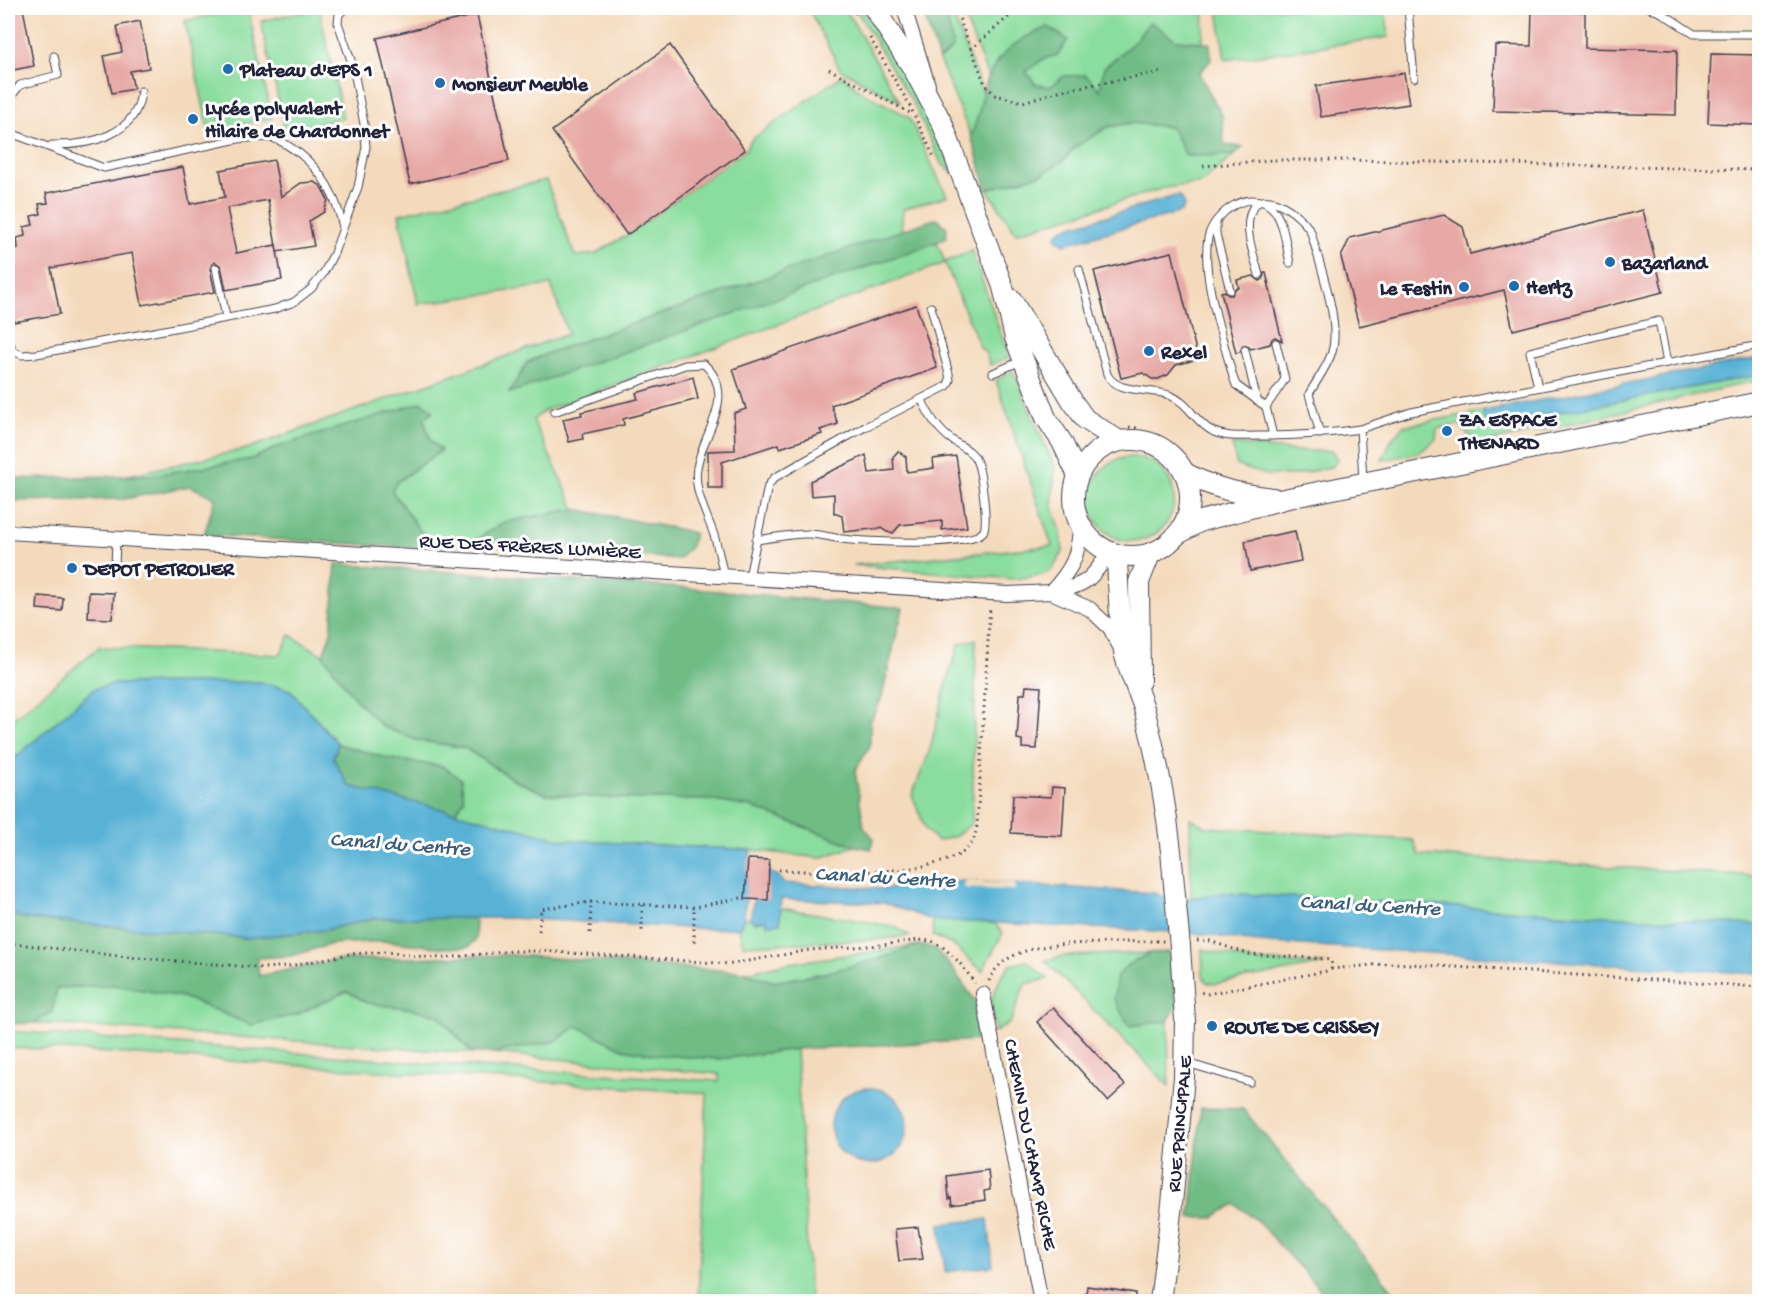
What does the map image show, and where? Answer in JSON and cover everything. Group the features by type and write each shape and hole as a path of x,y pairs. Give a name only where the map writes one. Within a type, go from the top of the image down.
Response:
{"main road":[{"path":"874,8 932,102 956,157 1003,287 1015,338 1023,360 1046,418 1062,442 1078,476"},
{"path":"1003,287 1085,419 1121,433 1131,440 1155,444 1177,461 1185,473 1190,494 1190,504 1184,525 1178,534"},
{"path":"1121,433 1094,453 1084,464 1078,476 1073,501 1080,526 1097,545 1113,553 1139,556 1160,549 1178,534 1202,520 1284,499 1760,402"},
{"path":"1185,473 1203,483 1236,494 1284,499"},
{"path":"1113,553 1124,654 1140,693"},
{"path":"1140,693 1139,582 1150,554"},
{"name":"RUE PRINCIPALE","path":"1140,693 1154,746 1172,849 1185,1020 1177,1151 1160,1302"}],"street":[{"path":"904,8 920,55 932,102"},
{"path":"1051,592 1073,565 1080,542 1080,526"},
{"name":"RUE DES FRÈRES LUMIÈRE","path":"8,532 1021,594 1071,589 1082,584 1113,553"},
{"name":"RUE DES FRÈRES LUMIÈRE","path":"1051,592 1090,609 1110,628 1124,654"},
{"name":"CHEMIN DU CHAMP RICHE","path":"983,994 1041,1302"}],"lane":[{"path":"8,338 13,351 22,355 37,354 275,309 294,302 311,289 323,274 334,253 358,187 366,147 359,88 338,23 337,11 346,8"},
{"path":"1408,8 1414,78"},
{"path":"1650,8 1662,12 1694,34 1760,34"},
{"path":"8,101 20,85 58,75 54,56"},
{"path":"46,145 68,146 87,143 122,128 140,104 141,91"},
{"path":"8,132 104,168 238,139 275,139 288,145 303,157 326,181 343,228"},
{"path":"1273,436 1266,407 1236,386 1211,292 1208,236 1216,219 1225,210 1248,201 1274,201 1291,208 1306,222 1311,232 1335,333 1332,352 1309,394 1320,435"},
{"path":"1260,202 1271,208 1278,219 1290,263"},
{"path":"1259,275 1250,240 1248,220 1252,209 1260,202"},
{"path":"1216,219 1216,234 1230,290"},
{"path":"216,268 225,317"},
{"path":"1079,268 1110,381 1122,388 1152,390 1180,400 1199,421 1213,431 1229,436 1320,435 1360,429 1411,412 1760,345"},
{"path":"749,577 768,486 774,478 865,427 947,386 950,380 931,307"},
{"path":"1538,387 1530,352 1659,321 1667,363"},
{"path":"1266,407 1285,379 1276,343"},
{"path":"1245,350 1257,401"},
{"path":"993,373 1023,360"},
{"path":"554,412 685,365 704,364 712,371 718,391 718,413 700,452 696,470 701,498 724,576"},
{"path":"756,540 808,533 844,539 909,542 969,538 982,532 985,526 985,506 975,457 940,430 922,400"},
{"path":"1360,429 1364,482"},
{"path":"115,567 116,540"},
{"path":"1184,1062 1250,1082"}],"path":[{"path":"955,8 985,84 995,95 1023,102 1059,91 1160,72"},
{"path":"971,49 1019,8"},
{"path":"830,69 913,115"},
{"path":"1203,166 1272,160 1351,160 1760,170"},
{"path":"1121,433 1136,428 1155,444"},
{"path":"779,870 832,872 896,869 934,863 952,857 963,852 974,841 977,826 990,593"},
{"path":"539,931 541,909 591,902 694,907 746,897"},
{"path":"590,933 591,902"},
{"path":"642,905 642,935"},
{"path":"694,907 694,942"},
{"path":"8,943 127,957 264,968 290,966 349,954 386,952 444,958 513,951 541,951 731,964 810,950 919,940 932,941 944,948 959,962 983,994"},
{"path":"1331,969 1394,963 1760,987"}],"green space":[{"name":"Plateau d'EPS 1","path":"248,8 272,118 209,132 185,21"},
{"path":"319,8 343,118 285,131 261,21"},
{"path":"808,8 845,8 900,102 840,69"},
{"path":"855,8 862,8 901,69 935,131 954,175 941,163 913,103"},
{"path":"929,8 950,8 947,17 953,48 939,60 923,12"},
{"path":"950,8 983,93 978,120 971,136 939,60 953,48 947,17"},
{"path":"961,8 1204,8 1203,42 1176,40 1150,22 1133,43 1104,68 1100,90 1064,76 1051,87 1036,85 1026,72 1043,59 1057,55 1068,40 1048,27 998,59 989,79"},
{"path":"1218,8 1385,8 1389,37 1225,60"},
{"path":"1150,22 1176,40 1210,43 1211,60 1199,73 1222,115 1224,145 1243,147 1234,155 1186,156 1171,127 1131,123 1108,127 1075,147 1064,160 1042,174 987,189 971,136 987,82 998,61 1006,52 1025,38 1048,27 1068,40 1057,55 1043,59 1026,72 1035,84 1050,87 1064,76 1086,75 1100,90 1104,68 1133,43"},
{"path":"843,75 860,91 909,117 947,196 903,209 901,231 527,362 510,392 937,242 945,262 972,251 1009,357 990,365 945,263 544,411 533,420 575,509 504,522 470,544 433,549 392,491 397,482 441,451 431,441 424,420 280,446 252,459 153,475 124,476 246,449 568,334 551,285 418,304 399,214 546,180 575,256 595,254 627,235 745,150 751,140"},
{"path":"1131,123 1171,127 1186,156 1234,155 1202,183 1164,188 1016,233 987,189 1042,174 1064,160 1075,147 1108,127"},
{"path":"937,218 947,228 946,237 937,242 509,393 527,363 551,352"},
{"path":"1013,371 1055,468 1052,504 1061,532 1063,552 1053,568 1045,574 1014,579 853,565 1052,546 996,380"},
{"path":"1759,375 1759,380 1480,444 1459,424 1437,429 1436,439 1419,453 1382,460 1392,439 1403,426 1485,411 1483,414 1491,425"},
{"path":"422,402 433,411 424,420 431,441 441,450 397,482 392,491 433,549 204,535 215,498 190,486 124,499 8,501 8,479 153,475 252,459 280,446"},
{"path":"1232,444 1295,451 1332,451 1337,459 1333,466 1296,475 1267,475 1237,466"},
{"path":"1132,457 1155,464 1167,476 1174,499 1167,522 1155,534 1132,541 1109,534 1097,522 1090,499 1097,476 1109,464"},
{"path":"575,509 694,533 691,546 679,559 470,544 504,522"},
{"path":"336,564 696,589 903,608 881,700 870,722 870,746 855,771 864,827 874,839 871,849 855,846 751,807 710,800 546,794 516,781 465,748 416,740 383,727 355,699 323,655 331,632"},
{"path":"290,635 323,655 334,670 416,740 465,748 516,781 546,794 710,800 751,807 855,846 820,858 751,850 565,840 455,813 464,800 442,766 390,759 338,744 290,690 261,682 113,684 94,689 8,764 8,723 99,647 280,655"},
{"path":"976,639 972,823 956,836 937,841 926,830 912,795 929,753 959,644"},
{"path":"338,744 390,759 442,766 461,779 464,800 455,813 348,786 333,758"},
{"path":"1190,818 1207,827 1413,840 1419,855 1759,876 1759,925 1224,893 1191,898"},
{"path":"780,908 893,926 910,936 871,940 743,945 739,928 744,918 750,918 754,922 767,920 767,924 780,923"},
{"path":"8,914 29,919 247,938 325,930 374,918 475,916 476,939 469,947 446,948 386,941 332,944 291,956 257,958 259,976 335,960 512,955 745,972 774,982 824,973 879,959 919,945 934,948 952,968 976,1002 981,1040 796,1049 719,1059 658,1055 623,1049 577,1026 556,1041 492,1053 472,1053 438,1015 367,1003 347,991 298,1014 251,1025 183,997 114,985 57,988 52,1012 34,1023 8,1024"},
{"path":"932,920 994,923 1003,933 982,971 953,945 933,936"},
{"path":"919,945 879,959 824,973 774,982 745,972 790,963"},
{"path":"1202,949 1252,961 1325,964 1214,984 1206,982 1203,975"},
{"path":"1169,952 1177,1005 1168,1021 1129,1026 1114,999 1117,976 1128,965 1150,953"},
{"path":"1150,953 1128,965 1129,1026 1168,1021 1169,1086 1045,961 1064,956"},
{"path":"1027,961 1048,979 1025,984 1010,1023 995,1032 991,1000 1001,977 1010,965"},
{"path":"114,985 183,997 251,1025 298,1014 347,991 368,1003 438,1015 472,1053 34,1023 52,1012 57,988"},
{"path":"577,1026 623,1049 658,1055 719,1059 796,1049 810,1301 698,1301 707,1093 8,1048 8,1031 478,1067 719,1081 719,1074 492,1053 556,1041"},
{"path":"1201,1108 1243,1109 1401,1301 1331,1301 1256,1220 1235,1204 1212,1218 1190,1218"}],"water":[{"path":"1179,195 1184,203 1181,212 1065,244 1057,240 1056,236 1062,229"},
{"path":"1759,358 1759,375 1491,425 1483,417 1485,411"},
{"name":"Canal du Centre","path":"261,682 290,690 338,744 333,758 349,786 565,840 751,850 746,882 768,884 769,872 779,876 783,883 884,889 964,881 1154,893 1179,899 1224,893 1759,925 1759,974 1256,942 1195,933 932,920 884,903 781,899 780,923 767,925 767,920 754,922 750,918 754,898 746,898 744,918 739,928 707,929 512,918 374,918 325,930 247,938 29,919 8,914 8,764 94,689 113,684"},
{"path":"869,1088 883,1091 896,1099 904,1112 907,1126 904,1140 896,1153 883,1161 869,1164 855,1161 842,1153 834,1140 831,1126 834,1112 842,1099 855,1091"},
{"path":"988,1219 993,1266 945,1272 940,1224"},
{"path":"981,1292 982,1301 917,1301"}],"pier":[{"path":"964,881 1015,884 1015,890 965,888"}],"building":[{"path":"8,8 23,8 34,66 8,71"},
{"path":"1532,10 1585,12 1585,48 1677,50 1676,115 1493,111 1495,45 1531,46"},
{"name":"Monsieur Meuble","path":"477,15 509,161 410,184 377,38"},
{"path":"140,21 149,68 130,71 134,89 112,93 104,56 122,52 117,26"},
{"path":"670,45 745,150 627,235 552,131"},
{"path":"1711,54 1760,55 1758,125 1708,123"},
{"path":"1404,73 1409,104 1321,117 1316,86"},
{"path":"274,160 281,197 301,183 314,182 320,185 328,200 324,212 309,221 314,246 277,252 282,280 226,290 221,266 215,262 210,269 215,292 142,305 132,253 51,268 60,314 14,322 8,285 8,259 11,258 9,250 18,248 17,238 25,236 24,227 33,225 31,216 41,214 39,204 48,203 46,193 183,167 190,204 225,197 220,170","holes":["268,200 276,245 236,253 227,208"]},
{"path":"1643,210 1663,292 1513,330 1504,290 1359,326 1341,257 1350,238 1444,215 1463,227 1470,254"},
{"path":"1172,252 1198,359 1176,365 1168,375 1158,379 1152,379 1143,373 1121,378 1094,271"},
{"path":"1266,273 1282,341 1275,337 1270,344 1251,349 1243,345 1240,352 1236,353 1221,292 1225,291 1228,295 1232,295 1235,289 1239,288 1237,280 1253,276 1260,281"},
{"path":"916,305 937,368 831,405 838,424 820,430 822,434 780,448 779,444 722,462 722,488 708,488 708,451 735,450 734,413 746,409 733,369"},
{"path":"693,377 698,399 623,419 624,425 582,434 583,439 569,442 563,419 582,415 581,412 638,399 636,393"},
{"path":"898,451 906,457 907,472 934,468 933,459 956,456 967,527 942,530 942,521 900,525 893,533 881,528 844,532 842,516 834,513 834,494 811,496 810,481 866,455 869,473 894,470 893,457"},
{"path":"1295,531 1301,561 1250,571 1245,541"},
{"path":"89,592 114,593 112,619 88,618"},
{"path":"38,596 63,598 62,611 37,609"},
{"path":"1026,686 1041,687 1037,749 1022,748 1022,740 1017,739 1020,694 1025,694"},
{"path":"1052,787 1065,788 1062,836 1011,833 1013,795 1051,797"},
{"path":"748,859 769,860 768,900 745,899"},
{"path":"1053,1007 1125,1085 1108,1101 1037,1022"},
{"path":"988,1170 990,1190 984,1191 985,1200 952,1205 951,1198 949,1199 947,1176"},
{"path":"918,1227 923,1259 899,1261 895,1229"},
{"path":"1087,1286 1135,1293 1135,1302 1085,1302"}],"place":[{"name":"Plateau d'EPS 1","path":"228,69"},
{"name":"Monsieur Meuble","path":"440,83"},
{"name":"Lycée polyvalent Hilaire de Chardonnet","path":"193,119"},
{"name":"Bazarland","path":"1610,262"},
{"name":"Hertz","path":"1514,286"},
{"name":"Le Festin","path":"1464,287"},
{"name":"Rexel","path":"1149,351"},
{"name":"ZA ESPACE THENARD","path":"1447,431"},
{"name":"DEPOT PETROLIER","path":"72,568"},
{"name":"ROUTE DE CRISSEY","path":"1212,1026"}]}
